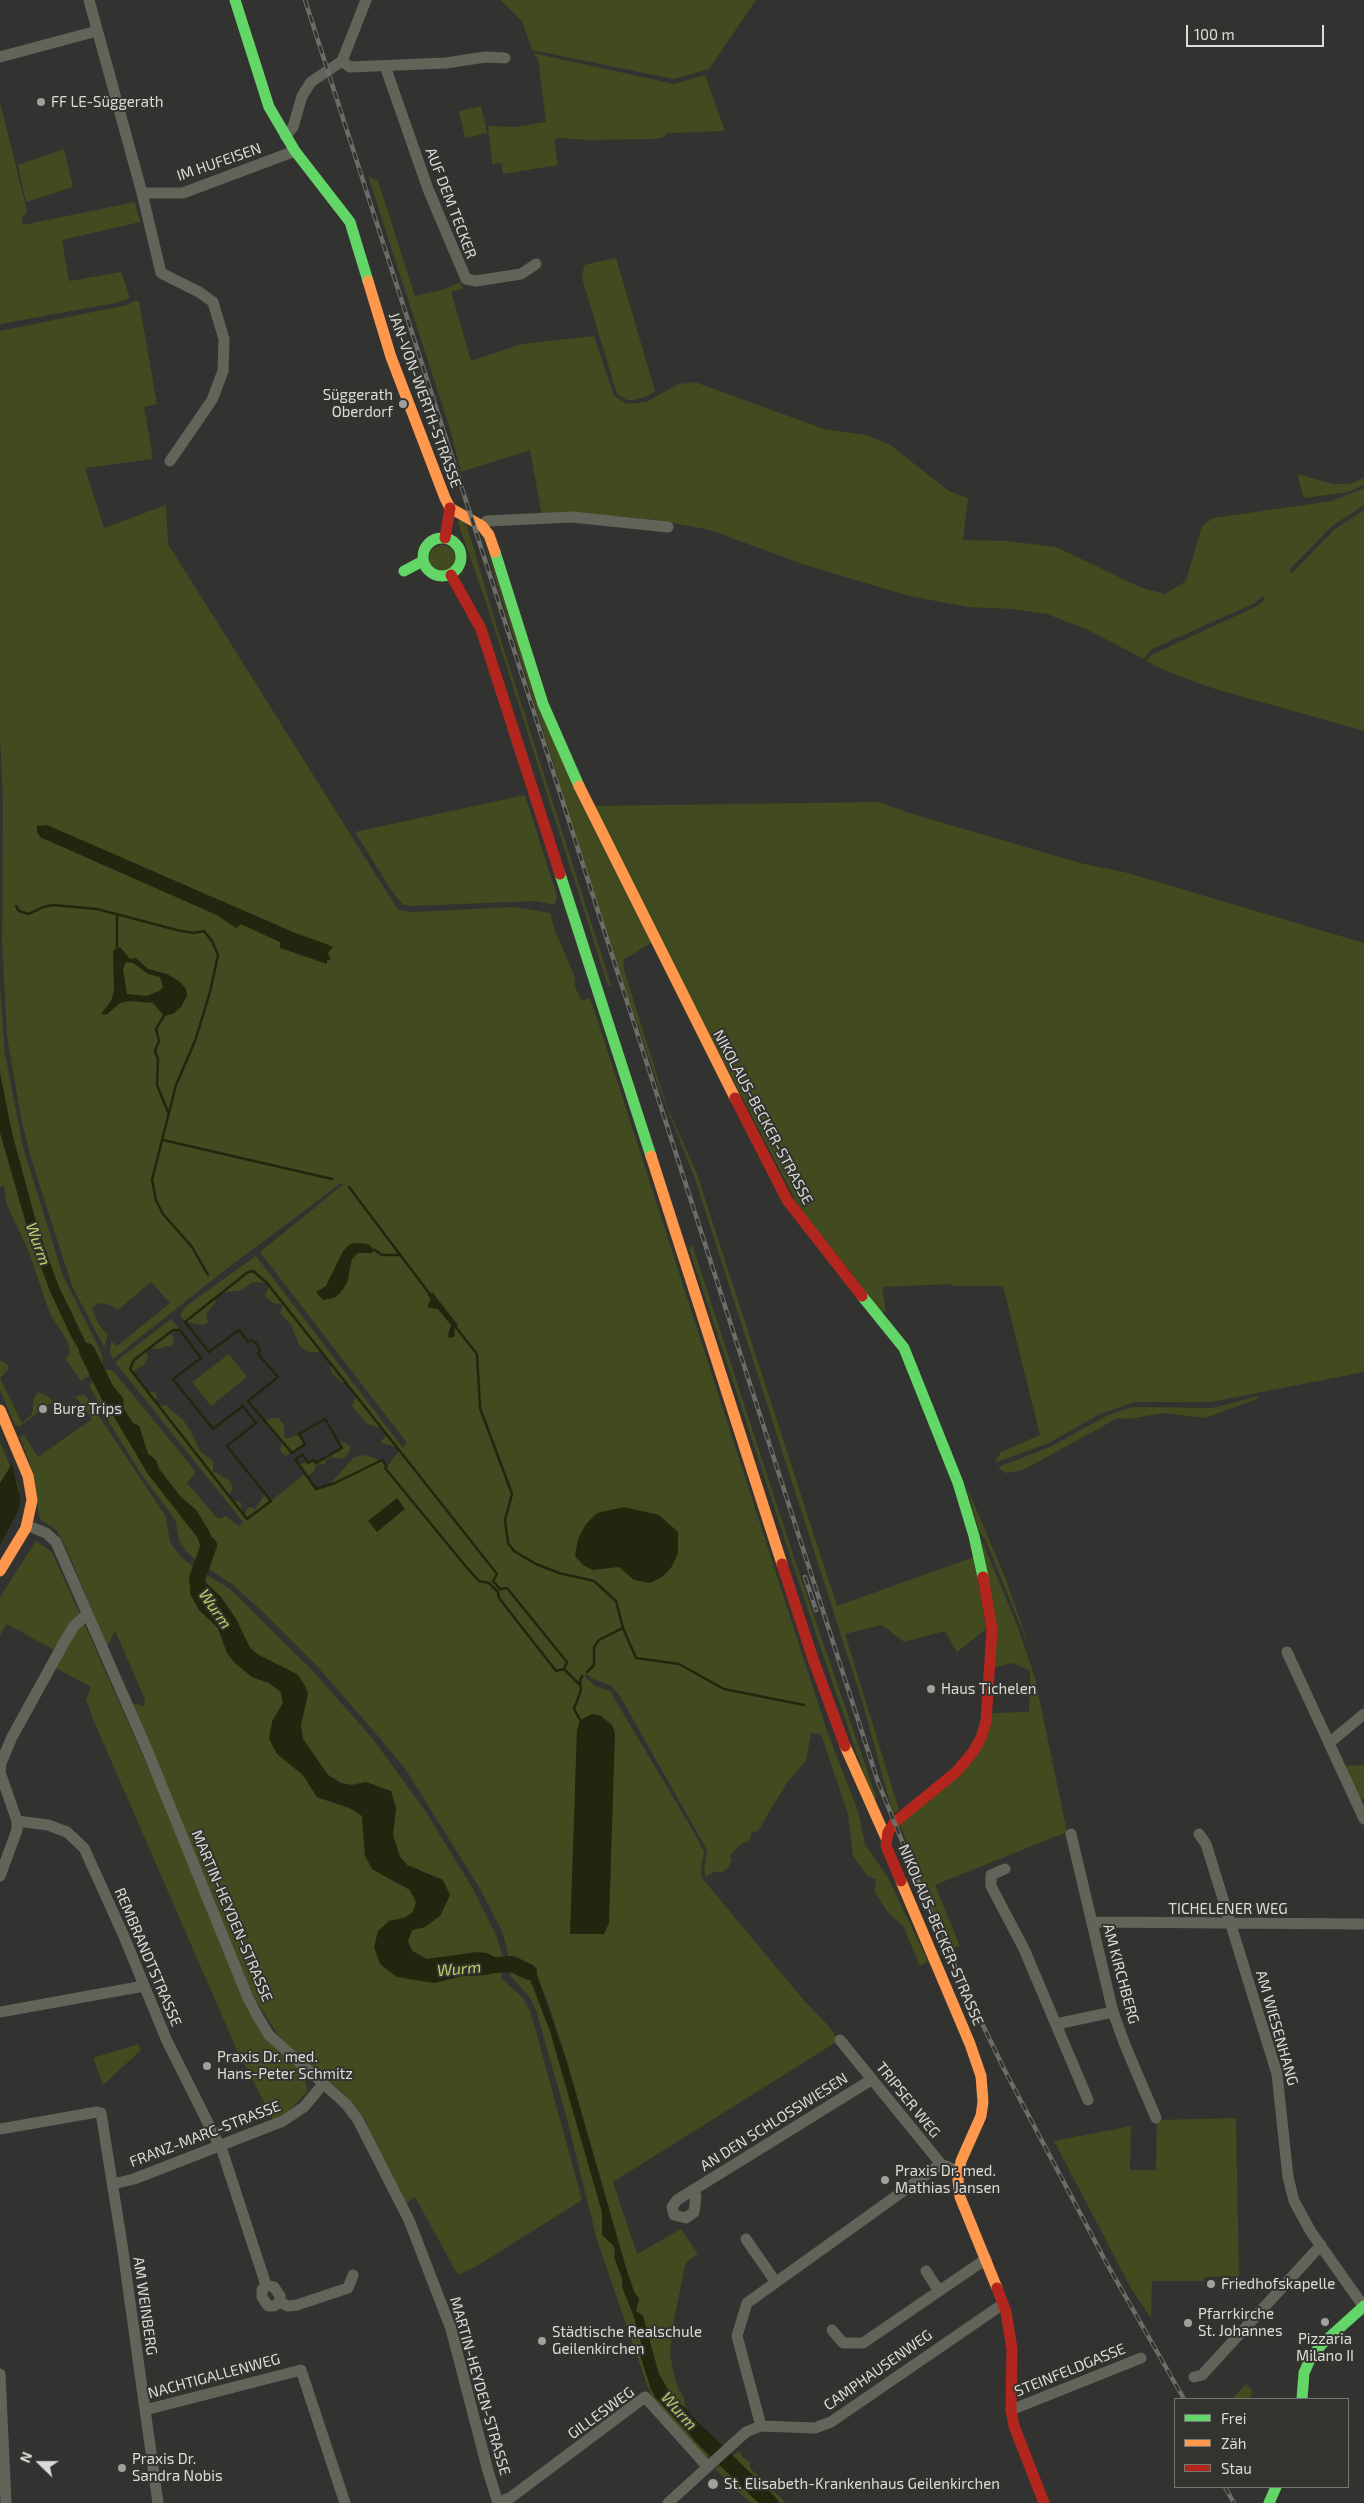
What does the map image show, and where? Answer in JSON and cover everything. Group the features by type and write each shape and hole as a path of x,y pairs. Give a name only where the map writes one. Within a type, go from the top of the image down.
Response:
{"main road":[{"name":"JAN-VON-WERTH-STRASSE","path":"235,0 269,107 295,151 350,222 390,357 454,511"},
{"path":"445,538 454,511 482,526"},
{"name":"NIKOLAUS-BECKER-STRASSE","path":"482,526 489,535 543,704 588,806 787,1200 808,1231 904,1348 958,1483 974,1536 986,1587 992,1629 986,1721 981,1738 964,1763 895,1822 886,1838 886,1846 970,2044 981,2076 983,2102 981,2116 958,2171 960,2196 1003,2304 1012,2349 1011,2410 1019,2440 1044,2503"},
{"path":"445,538 456,543 461,553 461,564 451,575 443,577 432,574 423,561 424,550 428,544 436,539 445,538"},
{"path":"404,571 423,561"},
{"path":"451,575 481,629 813,1659 843,1742 886,1838"},
{"path":"0,1410 28,1476 32,1500 26,1525 0,1571"},
{"path":"1302,2398 1304,2373 1311,2357 1323,2343 1364,2306"},
{"path":"1269,2503 1276,2488"}],"street":[{"path":"89,0 142,193 161,273 199,292 213,302 224,339 223,371 212,400 170,461"},
{"path":"285,136 293,127 302,96 311,82 342,61 366,0"},
{"path":"0,57 97,31"},
{"path":"342,61 350,67 446,63 485,57 505,58"},
{"name":"AUF DEM TECKER","path":"385,66 428,189 466,279 476,281 521,274 536,264"},
{"name":"IM HUFEISEN","path":"142,193 183,193 295,151"},
{"path":"482,526 487,522 572,518 668,527"},
{"name":"MARTIN-HEYDEN-STRASSE","path":"26,1525 46,1533 56,1542 155,1770 248,1998 269,2035 346,2104 358,2120 419,2244 451,2328 498,2502"},
{"path":"0,1876 17,1830 17,1821 0,1772 1,1762 66,1639 74,1626 87,1614"},
{"path":"1287,1652 1364,1819"},
{"path":"1329,1743 1364,1714"},
{"name":"REMBRANDTSTRASSE","path":"17,1821 48,1825 67,1832 84,1848 167,2041 220,2144 266,2285 262,2292 266,2304 272,2306 280,2302 288,2306 295,2305 331,2294 348,2288 353,2275"},
{"name":"AM KIRCHBERG","path":"1070,1834 1114,2012 1125,2045 1156,2118"},
{"name":"AM WIESENHANG","path":"1199,1834 1206,1844 1279,2080 1291,2192 1303,2219 1364,2306"},
{"path":"1005,1869 991,1876 991,1886 1024,1949 1088,2100"},
{"name":"TICHELENER WEG","path":"1092,1922 1364,1924"},
{"path":"0,2012 144,1986"},
{"path":"1056,2024 1114,2012"},
{"name":"TRIPSER WEG","path":"840,2040 941,2164 958,2171"},
{"name":"AN DEN SCHLOSSWIESEN","path":"694,2190 871,2080"},
{"name":"FRANZ-MARC-STRASSE","path":"113,2184 134,2179 220,2144 274,2125 292,2116 324,2083"},
{"name":"AM WEINBERG","path":"0,2129 97,2112 101,2113 113,2184 158,2503"},
{"path":"668,2503 746,2432 760,2426 737,2336 747,2303 775,2281 941,2164"},
{"path":"746,2239 775,2281"},
{"path":"1194,2377 1202,2375 1321,2245"},
{"path":"832,2330 843,2343 863,2343 986,2259"},
{"path":"926,2272 939,2291"},
{"name":"CAMPHAUSENWEG","path":"760,2426 808,2429 822,2426 1003,2304"},
{"name":"STEINFELDGASSE","path":"1011,2410 1141,2358"},
{"name":"NACHTIGALLENWEG","path":"144,2410 301,2370 345,2503"},
{"path":"0,2374 6,2503"},
{"name":"GILLESWEG","path":"498,2502 510,2498 645,2397 709,2464"}],"shaded area":[{"path":"500,0 756,0 709,69 674,79 532,50 522,21"},
{"path":"533,53 674,84 705,75 725,131 668,133 662,138 652,139 589,140 559,138 554,139 558,165 503,174 501,163 492,164 488,126 515,127 546,122 538,59"},
{"path":"0,103 27,211 22,218 23,225 135,202 140,222 62,240 69,281 121,272 130,298 115,303 0,324"},
{"path":"481,106 487,133 465,138 459,111"},
{"path":"64,149 73,187 26,202 18,165"},
{"path":"368,176 378,181 415,296 445,289 461,282 463,289 451,291 471,361 521,344 594,336 614,396 627,404 646,402 679,384 695,382 824,429 866,435 889,444 949,491 968,498 963,540 1007,541 1056,547 1142,588 1165,594 1186,581 1202,526 1213,518 1332,501 1364,488 1364,505 1332,526 1289,570 1292,573 1335,529 1364,510 1364,731 1212,688 1171,673 1146,661 1151,655 1257,606 1264,600 1263,596 1255,603 1150,650 1144,659 1088,630 1047,614 1012,609 968,607 909,596 805,565 710,530 657,520 619,516 542,516 530,450 461,472 450,429"},
{"path":"616,258 655,391 648,396 633,400 627,400 617,394 582,278 584,266 587,264"},
{"path":"134,301 139,301 157,404 144,407 153,459 85,468 104,528 166,505 168,544 398,910 413,912 514,907 550,913 554,928 575,977 574,985 582,1001 589,998 593,1006 827,1731 858,1811 865,1844 888,1878 928,1961 920,1966 903,1926 889,1914 874,1891 876,1879 868,1877 853,1856 848,1814 821,1734 811,1733 806,1761 786,1784 758,1831 751,1833 750,1840 740,1845 730,1856 732,1860 727,1869 720,1873 716,1871 706,1877 704,1871 707,1850 620,1696 610,1685 591,1678 587,1674 584,1676 595,1686 610,1691 693,1831 704,1852 701,1868 702,1878 802,1998 832,2030 838,2041 613,2182 637,2254 681,2229 698,2254 686,2262 672,2329 670,2354 677,2386 684,2398 685,2406 679,2406 661,2381 651,2353 643,2316 636,2311 638,2302 626,2268 567,2062 549,2005 534,1969 524,1963 509,1959 503,1933 479,1887 406,1770 316,1665 232,1584 207,1568 214,1544 209,1531 196,1510 181,1497 159,1469 156,1460 148,1454 139,1426 133,1423 124,1409 123,1398 103,1374 106,1370 111,1370 115,1373 196,1472 187,1483 218,1519 226,1516 239,1526 243,1522 115,1362 171,1319 180,1330 171,1332 174,1341 172,1347 150,1348 146,1351 148,1358 144,1365 132,1372 147,1391 156,1393 157,1398 154,1400 159,1406 166,1405 183,1420 191,1431 200,1451 213,1461 213,1471 230,1481 233,1488 229,1495 233,1501 241,1502 241,1511 245,1516 247,1508 255,1509 265,1494 271,1501 301,1477 305,1473 298,1465 314,1460 316,1462 341,1448 338,1442 341,1441 350,1446 350,1451 345,1457 339,1459 331,1457 326,1460 325,1464 316,1465 313,1473 307,1476 316,1489 330,1484 354,1457 366,1455 389,1464 399,1451 397,1448 380,1442 387,1435 381,1428 367,1424 352,1406 356,1396 347,1384 341,1382 332,1373 330,1364 320,1351 311,1353 300,1347 291,1325 280,1313 283,1304 273,1303 265,1296 269,1286 267,1283 253,1282 241,1290 222,1293 215,1298 216,1302 206,1314 208,1322 204,1325 185,1322 180,1315 186,1306 256,1256 403,1448 407,1443 260,1252 344,1184 340,1184 225,1270 113,1359 110,1353 111,1341 117,1346 170,1303 151,1282 118,1310 110,1305 98,1303 92,1309 99,1325 108,1335 104,1347 72,1286 31,1158 21,1118 7,1036 2,943 0,331 127,305","holes":["37,826 47,826 295,933 326,944 328,953 327,964 241,924 236,928 217,915 40,837","432,1293 451,1324 438,1309 427,1307 431,1299 428,1294 431,1295","451,1325 455,1332 448,1334"]},
{"path":"1297,474 1333,484 1349,484 1364,478 1364,485 1348,492 1304,498"},
{"path":"459,519 466,523 499,634 611,985 608,986 489,611 458,523"},
{"path":"480,530 513,624 651,943 623,960 624,970 666,1104 697,1174 837,1606 974,1557 986,1629 957,1652 945,1631 904,1642 882,1625 845,1634 899,1810 893,1814 863,1704 695,1179 659,1088 564,807 558,778"},
{"path":"442,545 451,549 455,558 451,567 442,571 433,567 429,558 433,549"},
{"path":"525,795 557,896 555,905 536,901 403,905 391,890 355,832"},
{"path":"880,802 909,813 1084,864 1124,872 1364,943 1364,1372 1211,1402 1135,1402 1100,1414 1049,1443 994,1463 1001,1452 1040,1435 1003,1286 953,1286 951,1284 882,1287 886,1312 881,1311 798,1205 591,806"},
{"path":"0,987 5,1054 23,1147 63,1276 102,1354 103,1363 98,1368 58,1285 37,1226 12,1133 0,1073"},
{"path":"0,1132 33,1247 50,1291 72,1338 86,1361 90,1375 81,1381 65,1358 70,1353 68,1342 50,1314 29,1252 7,1205 4,1186 0,1187"},
{"path":"692,1244 796,1564 877,1799 871,1795 817,1637 689,1248"},
{"path":"229,1354 247,1377 211,1406 192,1382"},
{"path":"0,1360 8,1365 8,1370 0,1378"},
{"path":"0,1378 22,1423 32,1414 34,1398 38,1392 46,1395 53,1401 19,1427 15,1425 0,1390"},
{"path":"95,1381 104,1400 148,1474 198,1538 202,1552 198,1562 186,1551 179,1540 176,1522 139,1471 108,1420 89,1385"},
{"path":"85,1395 166,1517 170,1542 181,1557 194,1567 191,1578 199,1610 218,1628 227,1653 252,1677 269,1683 281,1692 283,1703 272,1721 277,1754 303,1775 317,1797 352,1809 362,1816 364,1832 379,1873 410,1890 416,1902 413,1912 404,1918 389,1921 434,1983 462,1976 486,1975 503,1970 501,1978 523,1998 531,2013 582,2200 477,2266 458,2275 415,2197 404,2204 374,2143 366,2121 342,2092 282,2041 253,1996 131,1705 139,1704 144,1707 145,1700 115,1630 107,1647 65,1545 56,1530 40,1519 30,1464 20,1437 24,1435 38,1457 92,1419 75,1396"},
{"path":"1258,1396 1257,1399 1205,1418 1164,1413 1128,1419 1118,1418 1023,1470 1005,1473 998,1467 1050,1447 1106,1416 1132,1407 1214,1408"},
{"path":"278,1418 284,1424 284,1436 286,1439 299,1434 305,1444 285,1456 280,1450 282,1442 264,1421"},
{"path":"0,1442 19,1488 18,1504 0,1545"},
{"path":"966,1485 1006,1580 1030,1649 986,1541 979,1531"},
{"path":"36,1541 52,1552 191,1863 242,1996 301,2071 305,2079 307,2092 288,2112 273,2120 236,2048 93,1719 86,1699 91,1687 56,1668 63,1655 7,1624 0,1635 0,1597"},
{"path":"982,1541 1017,1625 1035,1678 1067,1832 935,1885 960,1946 949,1951 900,1825 946,1786 991,1713 1029,1712 1030,1671 1013,1663 992,1668"},
{"path":"204,1573 230,1589 312,1670 373,1739 426,1812 473,1889 496,1935 503,1957 496,1958 487,1953 427,1959 412,1951 408,1941 412,1930 425,1927 420,1870 407,1865 400,1857 393,1835 396,1808 366,1782 352,1785 341,1783 328,1775 303,1739 301,1725 308,1693 250,1648 236,1619 221,1597 203,1580"},
{"path":"1364,1765 1364,1799 1360,1799 1344,1766"},
{"path":"509,1970 518,1970 530,1979 550,2031 602,2212 602,2235 613,2245 615,2250 614,2257 643,2349 641,2355 651,2389 655,2397 709,2455 706,2458 652,2398 597,2240 566,2115 536,2010 529,1996 511,1977"},
{"path":"138,2044 141,2050 103,2085 93,2058"},
{"path":"1236,2118 1239,2276 1204,2277 1204,2281 1152,2281 1151,2318 1132,2290 1054,2141 1131,2126 1130,2170 1156,2170 1157,2120"},
{"path":"1246,2384 1252,2390 1250,2398 1233,2398"},
{"path":"739,2451 743,2458 750,2462 750,2468 786,2503 780,2503 730,2457"},
{"path":"721,2465 761,2503 751,2503 736,2490 715,2469"}],"water":[{"path":"47,825 295,933 333,947 328,953 331,960 327,960 327,964 280,948 280,942 241,924 236,928 217,915 40,837 37,832 37,826"},
{"path":"118,947 121,948 130,959 136,958 148,969 167,974 179,981 186,989 187,996 181,1007 173,1014 164,1016 153,1003 130,1001 120,1003 106,1015 101,1014 111,1001 114,991 113,951","holes":["126,962 133,963 148,974 160,977 163,987 159,991 147,996 127,994 123,969"]},
{"path":"0,1073 12,1133 37,1226 58,1285 98,1368 90,1375 86,1361 72,1338 50,1291 27,1227 0,1132"},
{"path":"350,1244 368,1244 375,1250 371,1253 358,1253 352,1259 347,1283 340,1293 334,1298 323,1300 316,1292 326,1286 343,1251"},
{"path":"432,1292 458,1325 454,1330 455,1336 451,1338 448,1337 451,1325 438,1309 427,1307 431,1299 427,1294 431,1295"},
{"path":"103,1374 123,1398 124,1409 133,1423 139,1426 148,1454 156,1460 159,1469 181,1497 196,1510 209,1531 214,1544 207,1568 198,1562 202,1552 198,1538 148,1474 104,1400 95,1381"},
{"path":"12,1464 20,1498 19,1509 0,1545 0,1483"},
{"path":"397,1498 405,1509 377,1532 368,1521"},
{"path":"624,1507 659,1515 678,1532 678,1553 671,1568 662,1577 650,1583 634,1580 619,1567 593,1570 583,1565 575,1556 578,1539 586,1524 597,1513"},
{"path":"194,1567 204,1573 203,1580 221,1597 236,1619 250,1648 257,1654 297,1674 304,1684 308,1693 301,1725 303,1739 328,1775 341,1783 352,1785 366,1782 391,1791 396,1808 393,1835 400,1857 407,1865 443,1880 450,1895 440,1916 425,1927 412,1930 408,1941 412,1951 427,1959 477,1952 487,1953 496,1958 503,1957 503,1970 486,1975 462,1976 434,1983 397,1977 380,1964 374,1947 378,1931 389,1921 404,1918 413,1912 416,1902 410,1890 372,1869 365,1856 362,1816 352,1809 317,1797 303,1775 277,1754 269,1739 272,1722 283,1703 281,1692 269,1683 252,1677 235,1663 227,1653 218,1628 199,1610 190,1594"},
{"path":"592,1714 601,1716 612,1725 615,1733 609,1923 604,1934 570,1934 577,1730 580,1720"},
{"path":"509,1959 524,1963 534,1969 538,1978 567,2062 626,2268 634,2292 639,2298 636,2311 643,2316 659,2374 675,2401 683,2406 720,2446 709,2455 655,2397 651,2389 640,2355 643,2349 614,2257 615,2250 613,2245 602,2235 602,2212 550,2031 530,1979 518,1970 509,1970"},
{"path":"730,2457 780,2503 761,2503 740,2484 721,2465"}],"waterway":[{"path":"16,906 19,911 29,914 43,907 53,905 97,909 177,930 193,933 204,931 212,941 218,955 210,992 195,1041 176,1085 152,1180 156,1200 163,1214 192,1247 208,1275"},
{"path":"117,914 117,951"},
{"path":"165,1014 156,1029 159,1041 155,1051 158,1059 157,1085 168,1112"},
{"path":"163,1140 332,1179"},
{"path":"349,1187 432,1297"},
{"path":"375,1250 382,1255 399,1255"},
{"path":"253,1271 267,1283 497,1574 493,1581 500,1589 507,1588 567,1662 564,1669 556,1671 499,1598 498,1592 489,1583 479,1581 468,1569 385,1468 387,1466 382,1460 335,1483 316,1489 295,1459 303,1455 308,1463 314,1460 316,1463 342,1448 325,1419 299,1434 305,1444 292,1453 248,1401 278,1377 258,1354 260,1350 256,1343 250,1340 248,1342 239,1330 209,1352 185,1322 248,1272 253,1271"},
{"path":"454,1325 477,1354 480,1408 512,1494 505,1520 508,1543 514,1551 536,1564 559,1573 594,1581 616,1601 623,1628 636,1658 679,1664 724,1689 804,1705"},
{"path":"173,1330 180,1330 201,1358 173,1379 213,1429 243,1406 256,1423 227,1446 271,1501 247,1519 130,1369 134,1360 173,1330"},
{"name":"Wurm","path":"87,1351 109,1396"},
{"name":"Wurm","path":"199,1593 197,1579 209,1545"},
{"path":"587,1672 594,1665 594,1647 599,1640 623,1628"},
{"path":"565,1670 580,1685"},
{"path":"580,1720 574,1709 581,1690 580,1681 582,1676"},
{"name":"Wurm","path":"481,1966 512,1964 529,1972"},
{"name":"Wurm","path":"700,2435 770,2503"}],"railway":[{"path":"305,0 878,1782 944,1944 1004,2069 1107,2264 1183,2398"},
{"path":"805,1577 816,1610"},
{"path":"1226,2488 1234,2503"}],"traffic: fast":[{"path":"235,0 269,107 295,151 350,222 368,281"},
{"path":"442,538 456,543 461,557 456,571 442,576 428,571 423,557 428,543 442,538"},
{"path":"495,552 543,704 579,786"},
{"path":"404,571 423,561"},
{"path":"560,874 651,1156"},
{"path":"862,1296 904,1348 958,1483 974,1536 983,1577"},
{"path":"1302,2398 1304,2373 1311,2357 1323,2343 1364,2306"},
{"path":"1269,2503 1276,2488"}],"traffic: slow":[{"path":"368,281 391,357 445,498 450,508 482,526 489,535 495,552"},
{"path":"579,786 735,1098"},
{"path":"651,1156 782,1564"},
{"path":"0,1410 28,1476 32,1500 26,1528 0,1571"},
{"path":"845,1746 886,1838"},
{"path":"901,1881 970,2044 981,2076 983,2102 981,2116 961,2161 958,2180 960,2197 997,2288"}],"traffic: jam":[{"path":"445,538 450,508"},
{"path":"451,575 481,629 560,874"},
{"path":"735,1098 787,1200 862,1296"},
{"path":"782,1564 813,1659 845,1746"},
{"path":"901,1881 886,1846 888,1832 895,1822 956,1772 973,1752 981,1738 986,1721 992,1629 983,1577"},
{"path":"997,2288 1006,2312 1012,2349 1011,2410 1014,2426 1044,2503"}],"place":[{"name":"FF LE-Süggerath","path":"41,102"},
{"name":"Süggerath Oberdorf","path":"403,404"},
{"name":"Burg Trips","path":"43,1409"},
{"name":"Haus Tichelen","path":"931,1689"},
{"name":"Praxis Dr. med. Hans-Peter Schmitz","path":"207,2066"},
{"name":"Praxis Dr. med. Mathias Jansen","path":"885,2180"},
{"name":"Friedhofskapelle","path":"1211,2284"},
{"name":"Pizzaria Milano II","path":"1325,2322"},
{"name":"Pfarrkirche St. Johannes","path":"1188,2323"},
{"name":"Städtische Realschule Geilenkirchen","path":"542,2341"},
{"name":"Praxis Dr. Sandra Nobis","path":"122,2468"},
{"name":"St. Elisabeth-Krankenhaus Geilenkirchen","path":"713,2484"}]}
